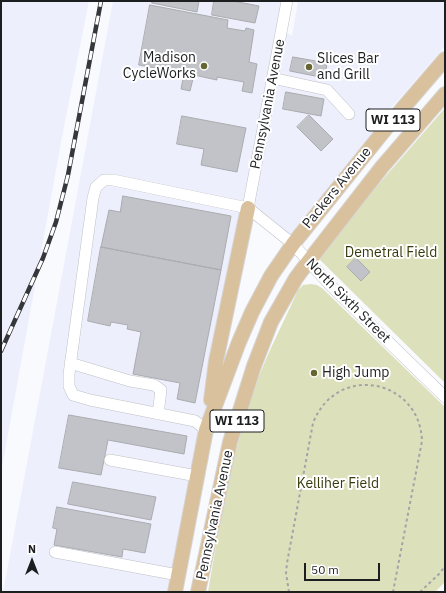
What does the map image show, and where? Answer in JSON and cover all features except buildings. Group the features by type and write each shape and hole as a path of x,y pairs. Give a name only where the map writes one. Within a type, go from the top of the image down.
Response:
{"main road":[{"name":"Packers Avenue","path":"292,244 386,128 445,59"},
{"name":"Packers Avenue","path":"308,262 382,167 445,94"},
{"path":"206,430 216,361 248,208"},
{"name":"Pennsylvania Avenue","path":"175,592 206,430 239,342 252,312 271,276 292,244"},
{"name":"Pennsylvania Avenue","path":"198,592 230,442 254,366 271,322 296,278 308,262"}],"street":[{"name":"Pennsylvania Avenue","path":"248,208 287,1"},
{"path":"272,78 327,90 350,114"},
{"path":"206,430 195,421 90,400 73,395 69,386 70,363 96,187 104,180 113,180 248,208"},
{"name":"North Sixth Street","path":"248,208 292,244 308,262 445,397"},
{"path":"70,363 130,381 154,385 161,390 158,414"},
{"path":"110,460 197,476"},
{"path":"55,552 178,575"}],"path":[{"path":"289,592 286,573 287,563 313,423 319,411 328,399 344,388 364,384 383,388 398,396 413,412 422,434 422,441 393,592"},
{"path":"420,592 440,573 445,566"}],"shaded area":[{"path":"1,1 89,1 62,137 1,473"},
{"path":"113,1 287,1 282,30 292,36 298,1 445,1 445,46 385,115 391,122 293,244 249,208 175,592 3,592"}],"green space":[{"name":"Demetral Field","path":"445,108 445,383 316,256"},
{"name":"Kelliher Field","path":"311,284 322,288 445,407 445,582 435,592 208,592 233,461 256,385 265,361 298,290 303,285"}],"railway":[{"path":"1,351 43,258 56,222 68,175 101,1"}],"place":[{"name":"Madison CycleWorks","path":"204,66"},
{"name":"Slices Bar and Grill","path":"309,67"},
{"name":"High Jump","path":"314,373"}]}
